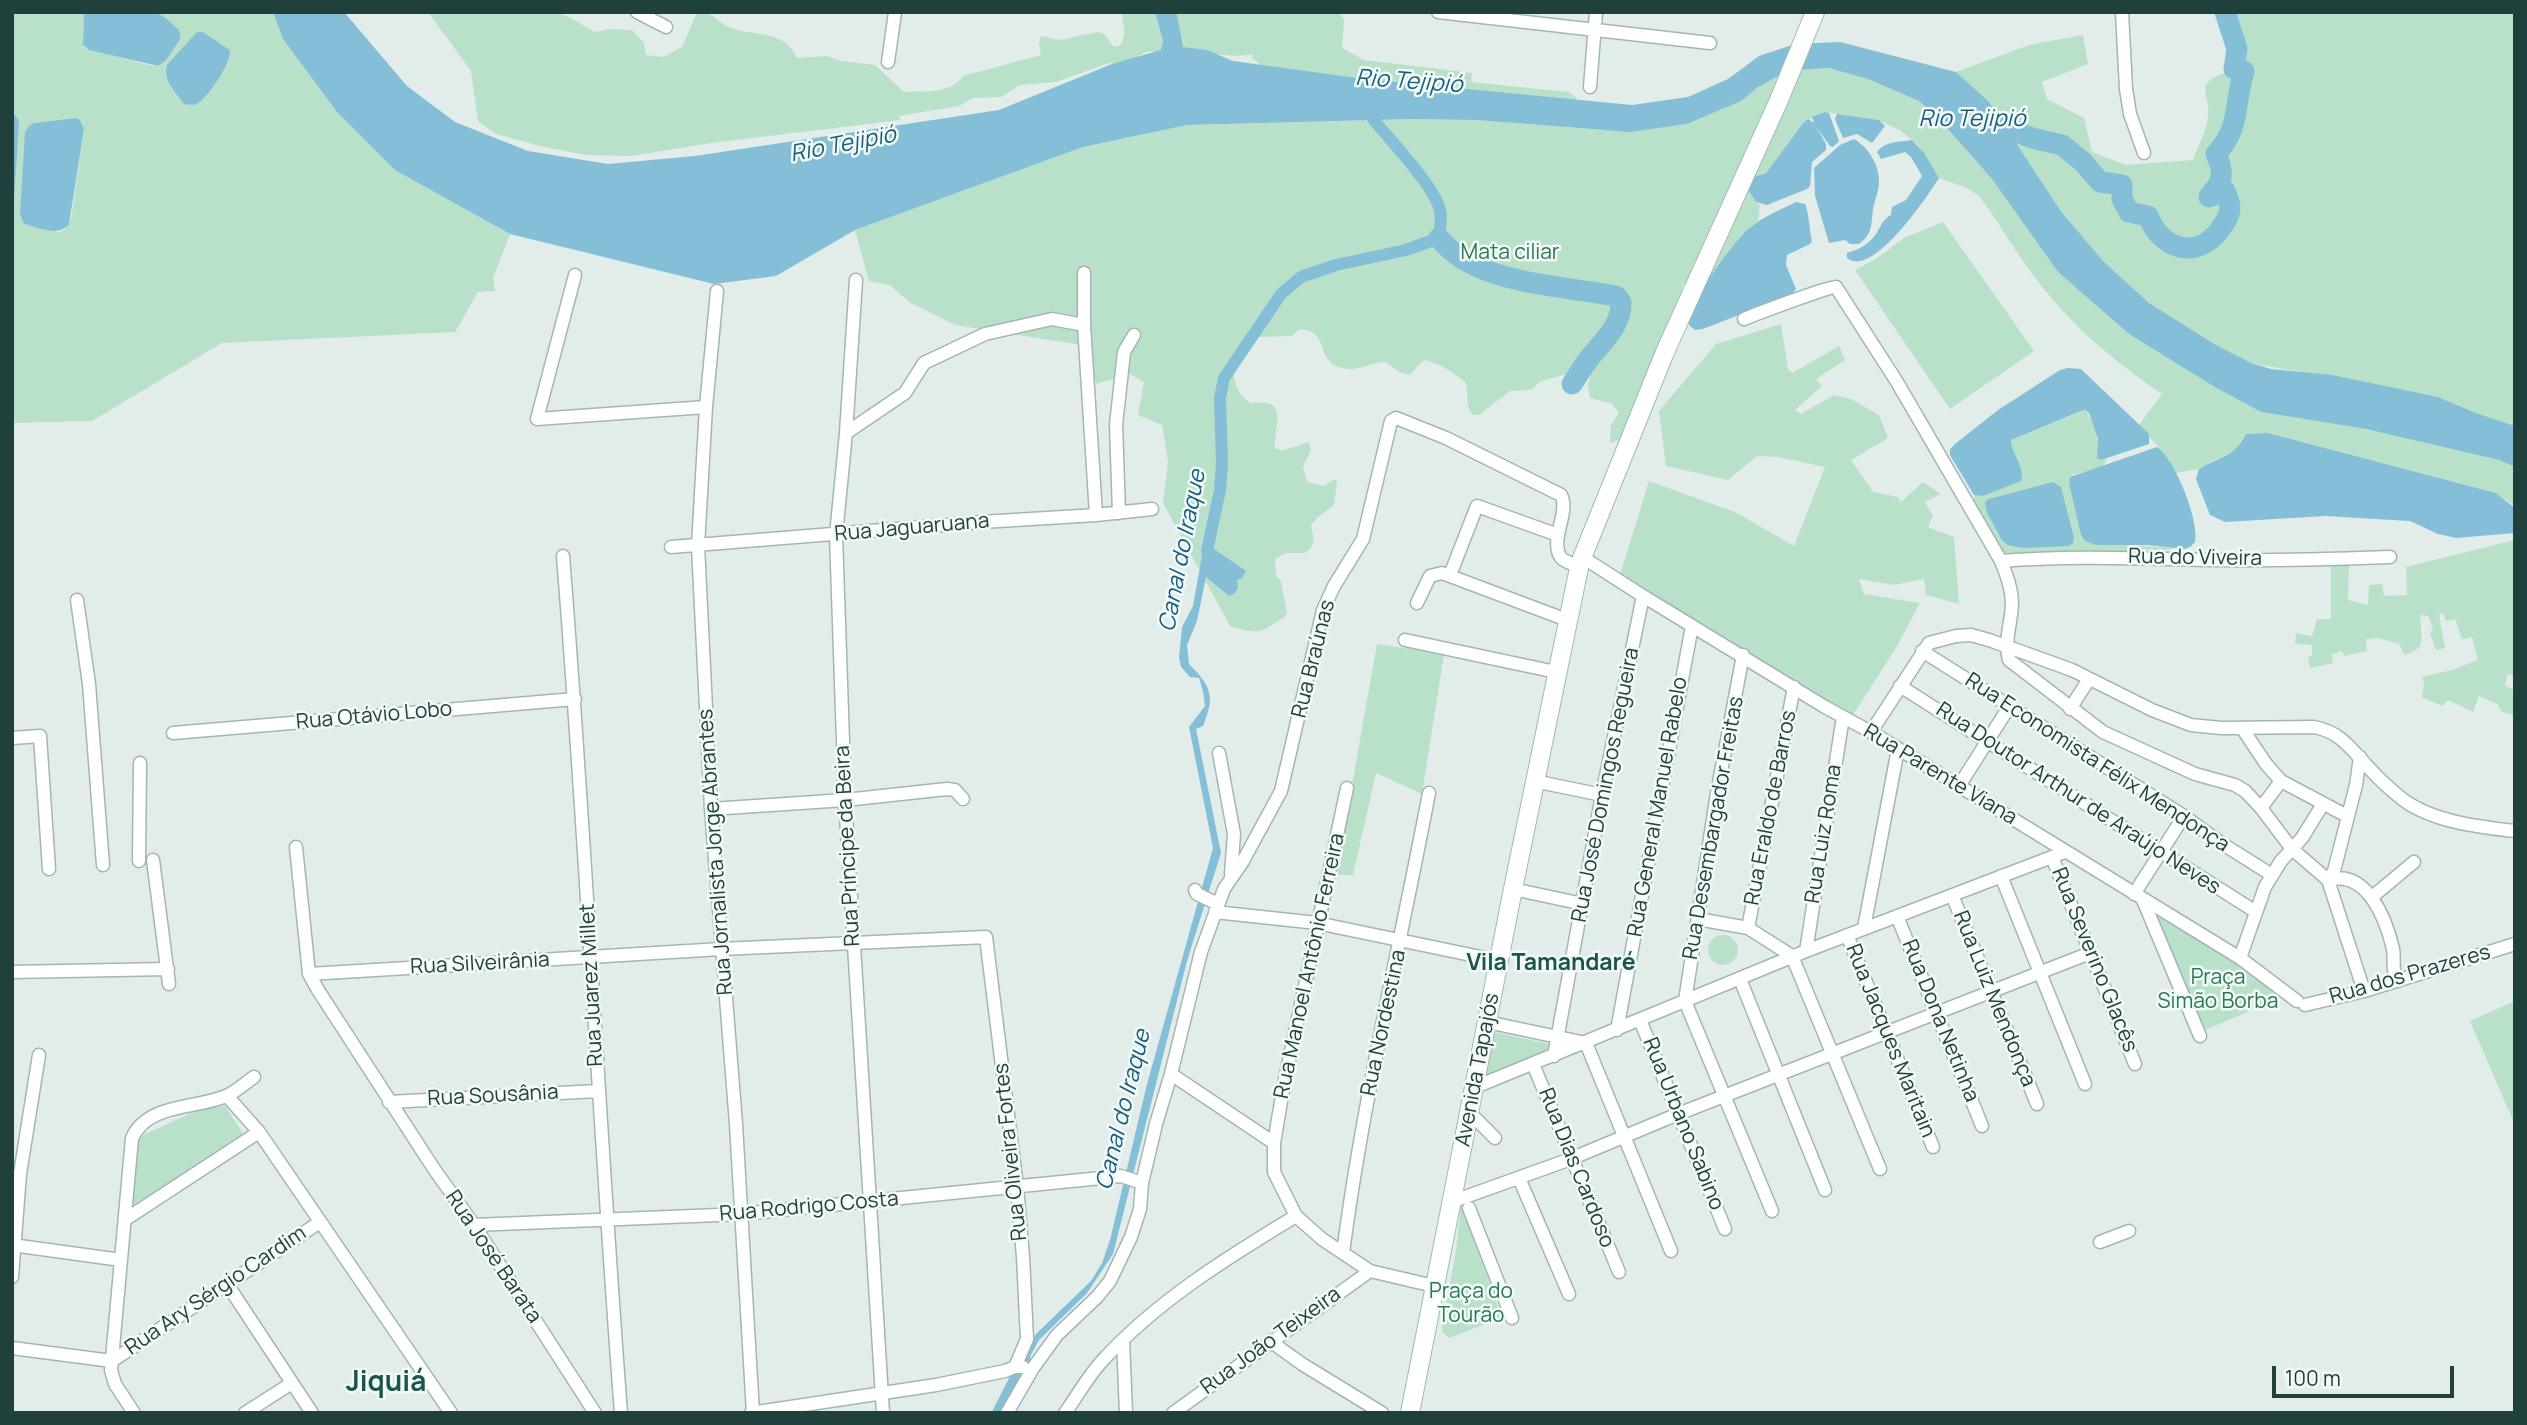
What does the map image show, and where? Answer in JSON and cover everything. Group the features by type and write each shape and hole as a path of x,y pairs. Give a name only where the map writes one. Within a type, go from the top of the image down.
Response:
{"main road":[{"name":"Avenida Tapajós","path":"1410,1413 1434,1286 1462,1202 1469,1112 1556,671 1580,563 1665,352 1779,100 1815,12"}],"street":[{"path":"637,12 666,27"},
{"path":"888,62 895,12"},
{"path":"1438,12 1710,43"},
{"path":"1590,87 1596,12"},
{"path":"2122,12 2126,89 2130,114 2144,153"},
{"path":"1084,273 1084,325 1096,515"},
{"path":"575,275 537,419 706,407"},
{"name":"Rua Príncipe da Beira","path":"856,280 846,433 835,535 845,800 883,1413"},
{"path":"1745,319 1831,286 1838,290 1897,382 2001,561 2011,597 2005,645 2008,660 2103,732 2195,774 2235,785 2261,808 2292,849 2328,880 2364,991"},
{"name":"Rua Jornalista Jorge Abrantes","path":"717,291 706,407 698,546 711,809 742,1214 753,1413"},
{"path":"846,433 905,393 924,363 985,334 1052,319 1084,325"},
{"path":"1119,513 1116,425 1124,352 1135,335"},
{"name":"Rua Braúnas","path":"1007,1413 1033,1368 1057,1335 1110,1281 1131,1237 1140,1209 1139,1182 1171,1074 1192,984 1215,905 1243,861 1281,791 1323,610 1334,586 1363,539 1393,418 1446,438 1561,495 1565,502 1558,535"},
{"path":"1450,575 1475,508 1482,506 1558,535 1560,558 1580,563"},
{"name":"Rua Jaguaruana","path":"671,547 1152,509"},
{"name":"Rua Juarez Millet","path":"563,556 575,699 598,1091 621,1413"},
{"name":"Rua do Viveira","path":"2001,561 2052,557 2218,560 2390,557"},
{"name":"Rua Parente Viana","path":"1580,563 1590,562 1871,732 2240,958 2301,1003"},
{"path":"1418,603 1430,576 1435,573 1450,575 1567,620"},
{"name":"Rua José Domingos Regueira","path":"1553,1056 1643,596"},
{"path":"76,600 89,684 103,865"},
{"name":"Rua General Manuel Rabelo","path":"1617,1030 1692,626"},
{"path":"1871,732 1929,643 1971,635 2005,645 2089,679 2175,720 2204,727 2314,727 2327,730 2339,736 2396,793 2422,810 2491,828 2515,831"},
{"path":"1405,640 1556,671"},
{"name":"Rua Economista Félix Mendonça","path":"1922,651 2184,816 2221,844 2272,875"},
{"name":"Rua Desembargador Freitas","path":"1685,1000 1717,793 1743,656"},
{"path":"2070,709 2089,679"},
{"name":"Rua Doutor Arthur de Araújo Neves","path":"1900,685 2256,912"},
{"name":"Rua Eraldo de Barros","path":"1748,928 1794,687"},
{"name":"Rua Otávio Lobo","path":"173,733 575,699"},
{"path":"1959,786 2009,707"},
{"name":"Rua Luiz Roma","path":"1806,951 1843,717"},
{"path":"2242,728 2281,781 2347,816"},
{"path":"12,738 40,736 48,869"},
{"path":"1864,928 1898,749"},
{"path":"1219,753 1234,834 1231,877"},
{"path":"2328,880 2334,872 2356,785 2360,757"},
{"path":"139,861 140,763"},
{"path":"1534,781 1602,795"},
{"path":"2261,808 2281,781"},
{"name":"Rua Manoel Antônio Ferreira","path":"1296,1216 1274,1172 1274,1143 1317,923 1347,788"},
{"path":"711,809 845,800 947,789 955,790 963,799"},
{"name":"Rua Nordestina","path":"1343,1253 1350,1195 1370,1086 1429,793"},
{"path":"2240,958 2260,897 2272,875 2323,804"},
{"path":"2184,816 2138,897 2200,1036"},
{"path":"296,847 309,974"},
{"path":"1474,1088 1792,956 2065,852"},
{"name":"Rua Severino Glacês","path":"2052,857 2135,1064"},
{"path":"153,860 169,984"},
{"path":"2372,897 2414,862"},
{"path":"2001,876 2085,1084"},
{"path":"2328,880 2337,877 2360,884 2372,897 2391,943 2394,960 2392,972 2398,981"},
{"path":"1513,889 1583,904"},
{"path":"1196,892 1215,905 1500,961"},
{"name":"Rua Luiz Mendonça","path":"1952,895 2036,1104"},
{"name":"Rua Dona Netinha","path":"1898,916 1982,1126"},
{"path":"1698,919 1748,928 1792,956 1880,1169"},
{"name":"Rua Jacques Maritain","path":"1847,935 1933,1147"},
{"name":"Rua Silveirânia","path":"309,974 986,936"},
{"name":"Rua Oliveira Fortes","path":"986,936 1017,1187 1027,1339 1010,1369"},
{"name":"Rua dos Prazeres","path":"2301,1003 2364,991 2515,944"},
{"path":"1512,1318 1462,1202 1678,1114 2090,953"},
{"path":"12,972 168,969"},
{"name":"Rua José Barata","path":"309,974 336,1021 474,1225 595,1413"},
{"path":"1740,979 1825,1190"},
{"path":"1685,1000 1772,1211"},
{"name":"Rua Urbano Sabino","path":"1640,1020 1725,1229"},
{"path":"1487,1022 1586,1043"},
{"path":"1586,1043 1671,1251"},
{"path":"12,1277 20,1174 39,1055"},
{"name":"Rua Dias Cardoso","path":"1533,1064 1619,1272"},
{"path":"1171,1074 1274,1143"},
{"path":"134,1413 113,1379 112,1361 130,1148 136,1129 154,1115 227,1096 254,1077"},
{"name":"Rua Sousânia","path":"389,1102 598,1091"},
{"path":"227,1096 259,1132 451,1413"},
{"path":"1469,1112 1495,1138"},
{"path":"126,1219 259,1132"},
{"name":"Rua Rodrigo Costa","path":"474,1225 742,1214 1121,1176 1139,1182"},
{"path":"1519,1178 1569,1294"},
{"path":"1065,1413 1091,1374 1123,1340 1219,1264 1296,1216 1322,1239 1370,1271 1434,1286"},
{"name":"Rua Ary Sérgio Cardim","path":"112,1361 320,1222"},
{"path":"2100,1242 2129,1231"},
{"path":"14,1245 121,1260"},
{"name":"Rua João Teixeira","path":"1176,1412 1270,1341 1370,1271"},
{"path":"227,1284 312,1413"},
{"path":"1123,1340 1126,1413"},
{"path":"1270,1341 1382,1413"},
{"path":"12,1348 112,1361"},
{"path":"753,1413 936,1385 1010,1369 1033,1368"},
{"path":"245,1413 292,1383"}],"green space":[{"path":"12,12 84,12 85,48 158,66 177,28 156,12 273,12 283,39 337,112 395,169 510,234 493,278 495,291 478,292 455,332 222,343 92,421 12,423 12,237 19,121 12,110","holes":["203,32 230,50 200,102 190,105","76,118 84,129 71,219 65,230 59,232 24,224 34,123"]},
{"path":"428,12 555,12 594,32 611,29 632,30 644,43 646,55 663,57 682,47 697,12 703,12 731,28 777,38 785,42 797,58 827,56 841,61 875,65 904,92 945,89 963,76 1041,55 1041,36 1060,40 1098,32 1104,34 1113,46 1119,46 1124,34 1122,12 1155,12 1163,41 1161,50 1154,53 1150,51 1125,62 1109,63 1056,82 1020,85 1001,97 973,98 959,106 898,116 901,120 711,143 631,156 586,155 496,134 478,121 471,71"},
{"path":"1174,12 1339,12 1344,20 1342,48 1364,60 1472,73 1471,82 1569,92 1577,98 1575,103 1264,68 1252,58 1252,54 1208,53 1183,47"},
{"path":"2225,12 2515,12 2515,426 2438,397 2251,363 2216,345 2149,303 2103,261 2060,210 2025,161 2007,128 1956,72 2029,45 2083,35 2088,64 2042,82 2047,99 2084,118 2092,152 2126,165 2193,160 2207,124 2206,85 2219,75 2234,69 2237,49"},
{"name":"Mata ciliar","path":"1827,68 1868,79 1919,101 1939,119 1992,179 2058,272 2129,334 2261,412 2366,429 2499,460 2515,467 2515,506 2496,493 2268,433 2246,434 2231,455 2212,461 2199,469 2176,473 2161,450 2139,425 2162,394 2106,352 2073,322 2028,268 1979,196 1967,188 1939,178 1917,144 1901,131 1879,120 1825,112 1804,122 1766,173 1748,179 1756,202 1760,205 1758,221 1748,229 1703,288 1689,281 1683,284 1679,304 1625,437 1610,443 1611,425 1619,413 1612,404 1590,398 1590,376 1584,367 1577,365 1567,374 1541,381 1531,390 1510,391 1479,415 1472,415 1468,406 1466,383 1447,369 1431,362 1425,360 1410,375 1399,372 1386,362 1348,369 1333,364 1328,359 1320,341 1310,331 1300,329 1292,336 1250,339 1233,364 1239,391 1251,403 1271,404 1275,409 1275,448 1282,451 1309,442 1311,450 1303,466 1307,482 1324,486 1337,480 1334,505 1311,525 1314,540 1311,548 1305,553 1286,553 1275,559 1276,576 1281,581 1287,615 1266,629 1249,631 1230,626 1163,503 1168,462 1162,425 1138,415 1144,382 1130,374 1096,384 1090,352 1081,345 955,325 909,302 890,285 869,281 855,230 1083,147 1187,125 1412,119 1476,120 1601,130 1687,124 1740,101 1758,87 1788,71"},
{"path":"1943,222 2034,351 1950,409 1855,270 1876,259 1904,238"},
{"path":"1781,324 1788,369 1792,373 1839,346 1845,360 1816,379 1822,386 1795,410 1801,414 1834,395 1851,399 1879,415 1888,438 1851,460 1873,492 1898,497 1901,502 1923,482 1941,494 1925,502 1933,516 1928,527 1954,537 1959,604 1926,595 1924,579 1894,585 1859,579 1864,594 1920,603 1897,646 1853,715 1620,575 1649,481 1735,512 1794,546 1825,467 1778,457 1757,456 1728,480 1666,466 1659,411 1716,344"},
{"path":"2085,410 2096,431 2099,457 2101,460 2107,459 2103,467 2072,475 2069,479 2081,535 2090,543 2175,548 2008,555 1985,528 1977,512 1974,495 1984,496 2021,480 2021,470 2011,440"},
{"path":"2515,540 2515,676 2508,674 2505,685 2515,691 2515,715 2502,712 2497,704 2479,696 2473,712 2448,700 2442,706 2422,697 2422,677 2478,660 2472,637 2462,639 2455,619 2446,621 2443,613 2439,615 2445,648 2436,650 2430,634 2433,628 2428,616 2420,615 2422,640 2419,648 2405,655 2399,644 2379,638 2366,639 2367,651 2344,656 2342,651 2332,654 2333,663 2310,668 2308,657 2312,655 2312,645 2295,644 2296,633 2312,636 2317,619 2331,619 2331,565 2349,564 2348,600 2368,605 2369,585 2382,584 2384,596 2407,595 2406,567"},
{"path":"1377,644 1444,654 1422,794 1376,773 1353,875 1336,875"},
{"name":"Praça Simão Borba","path":"2160,918 2256,975 2273,989 2273,1001 2203,1031 2157,919"},
{"path":"1723,935 1729,936 1737,944 1737,956 1729,964 1723,965 1717,964 1709,956 1708,950 1709,944 1717,936"},
{"path":"2515,1001 2515,1125 2470,1021"},
{"path":"1497,1033 1550,1044 1549,1053 1486,1076 1482,1071 1489,1035"},
{"path":"225,1106 244,1135 129,1208 137,1138 204,1107"},
{"name":"Praça do Tourão","path":"1461,1205 1502,1317 1450,1338 1443,1333 1442,1327 1456,1251"}],"water":[{"path":"84,12 156,12 177,28 180,39 166,60 158,66 89,50 83,45"},
{"name":"Rio Tejipió","path":"273,12 344,12 407,86 455,122 528,151 608,164 695,156 999,110 1112,64 1161,50 1163,41 1155,12 1174,12 1177,15 1183,47 1207,50 1233,61 1364,79 1632,105 1688,97 1728,79 1759,56 1795,44 1840,42 1956,72 1989,102 2060,210 2103,261 2149,303 2216,345 2251,363 2271,369 2332,375 2438,397 2515,426 2515,467 2499,460 2366,429 2261,412 2213,386 2129,334 2058,272 1992,179 1939,119 1919,101 1868,79 1828,68 1788,71 1758,87 1741,101 1687,124 1630,132 1476,120 1412,119 1187,125 1083,147 855,230 776,276 714,284 510,234 395,170 337,112 283,39"},
{"path":"197,32 203,32 230,50 220,77 205,97 197,104 191,105 184,104 168,81 166,71 167,65"},
{"path":"12,110 19,121 12,237"},
{"path":"1829,113 1839,141 1833,147 1830,146 1817,128 1826,144 1826,150 1812,162 1810,186 1767,205 1756,202 1747,188 1748,179 1766,173 1804,122 1808,119 1814,123 1812,117"},
{"path":"1837,114 1879,120 1885,126 1872,143 1857,134 1843,138 1835,119"},
{"path":"76,118 84,129 69,224 54,231 24,224 20,214 25,132 34,123"},
{"path":"1854,139 1872,157 1879,175 1870,228 1859,244 1850,244 1845,240 1829,243 1815,196 1814,168 1840,145"},
{"path":"1912,140 1924,153 1939,178 1911,217 1884,247 1870,257 1858,261 1847,258 1847,253 1873,238 1891,215 1892,207 1906,200 1922,176 1905,152 1881,159 1877,152 1888,144"},
{"path":"1796,202 1805,204 1812,241 1787,255 1786,265 1796,289 1792,294 1695,330 1688,322 1689,314 1712,274 1733,246 1748,229"},
{"path":"2081,369 2149,434 2149,444 2101,460 2097,458 2098,439 2089,413 2081,411 2011,440 2022,471 2021,481 1983,496 1974,495 1950,455 1950,449 1998,410 2060,370"},
{"path":"2268,433 2496,493 2515,508 2515,533 2456,538 2438,534 2410,521 2325,516 2225,522 2210,515 2196,479 2199,469 2231,453 2246,434"},
{"path":"2157,447 2171,464 2185,491 2194,520 2195,542 2184,549 2147,545 2096,545 2085,541 2081,535 2069,483 2070,477"},
{"path":"2053,482 2061,487 2073,543 2069,546 2023,548 2008,545 2002,540 1987,513 1985,502"},
{"path":"1206,533 1213,537 1211,547 1246,571 1242,578 1237,580 1238,588 1235,593 1229,596 1206,577 1197,621 1187,645 1189,664 1203,679 1209,693 1207,716 1203,726 1196,729 1221,853 1187,961 1113,1254 1087,1293 1039,1340 1026,1364 1020,1362 1036,1334 1091,1281 1102,1263 1110,1240 1147,1084 1213,848 1189,727 1205,706 1203,691 1199,678 1190,677 1181,667 1179,658 1182,627 1193,606"}],"waterway":[{"name":"Rio Tejipió","path":"1980,124 2007,128 2032,138 2062,145 2083,162 2100,182 2122,185 2122,199 2129,212 2148,216 2162,237 2181,247 2202,245 2221,228 2229,213 2225,191 2209,197 2221,177 2221,167 2216,154 2230,135 2244,71 2234,69 2237,49 2225,12"},
{"name":"Canal do Iraque","path":"1207,551 1220,490 1220,398 1224,378 1281,294 1301,277 1336,265 1406,250 1439,238 1440,212 1433,194 1373,119"},
{"path":"1439,238 1455,254 1496,274 1616,296 1621,302 1618,319 1572,384"},
{"name":"Canal do Iraque","path":"998,1413 1025,1360"}],"district":[{"name":"Vila Tamandaré","path":"1551,964"},
{"name":"Jiquiá","path":"386,1383"}]}
